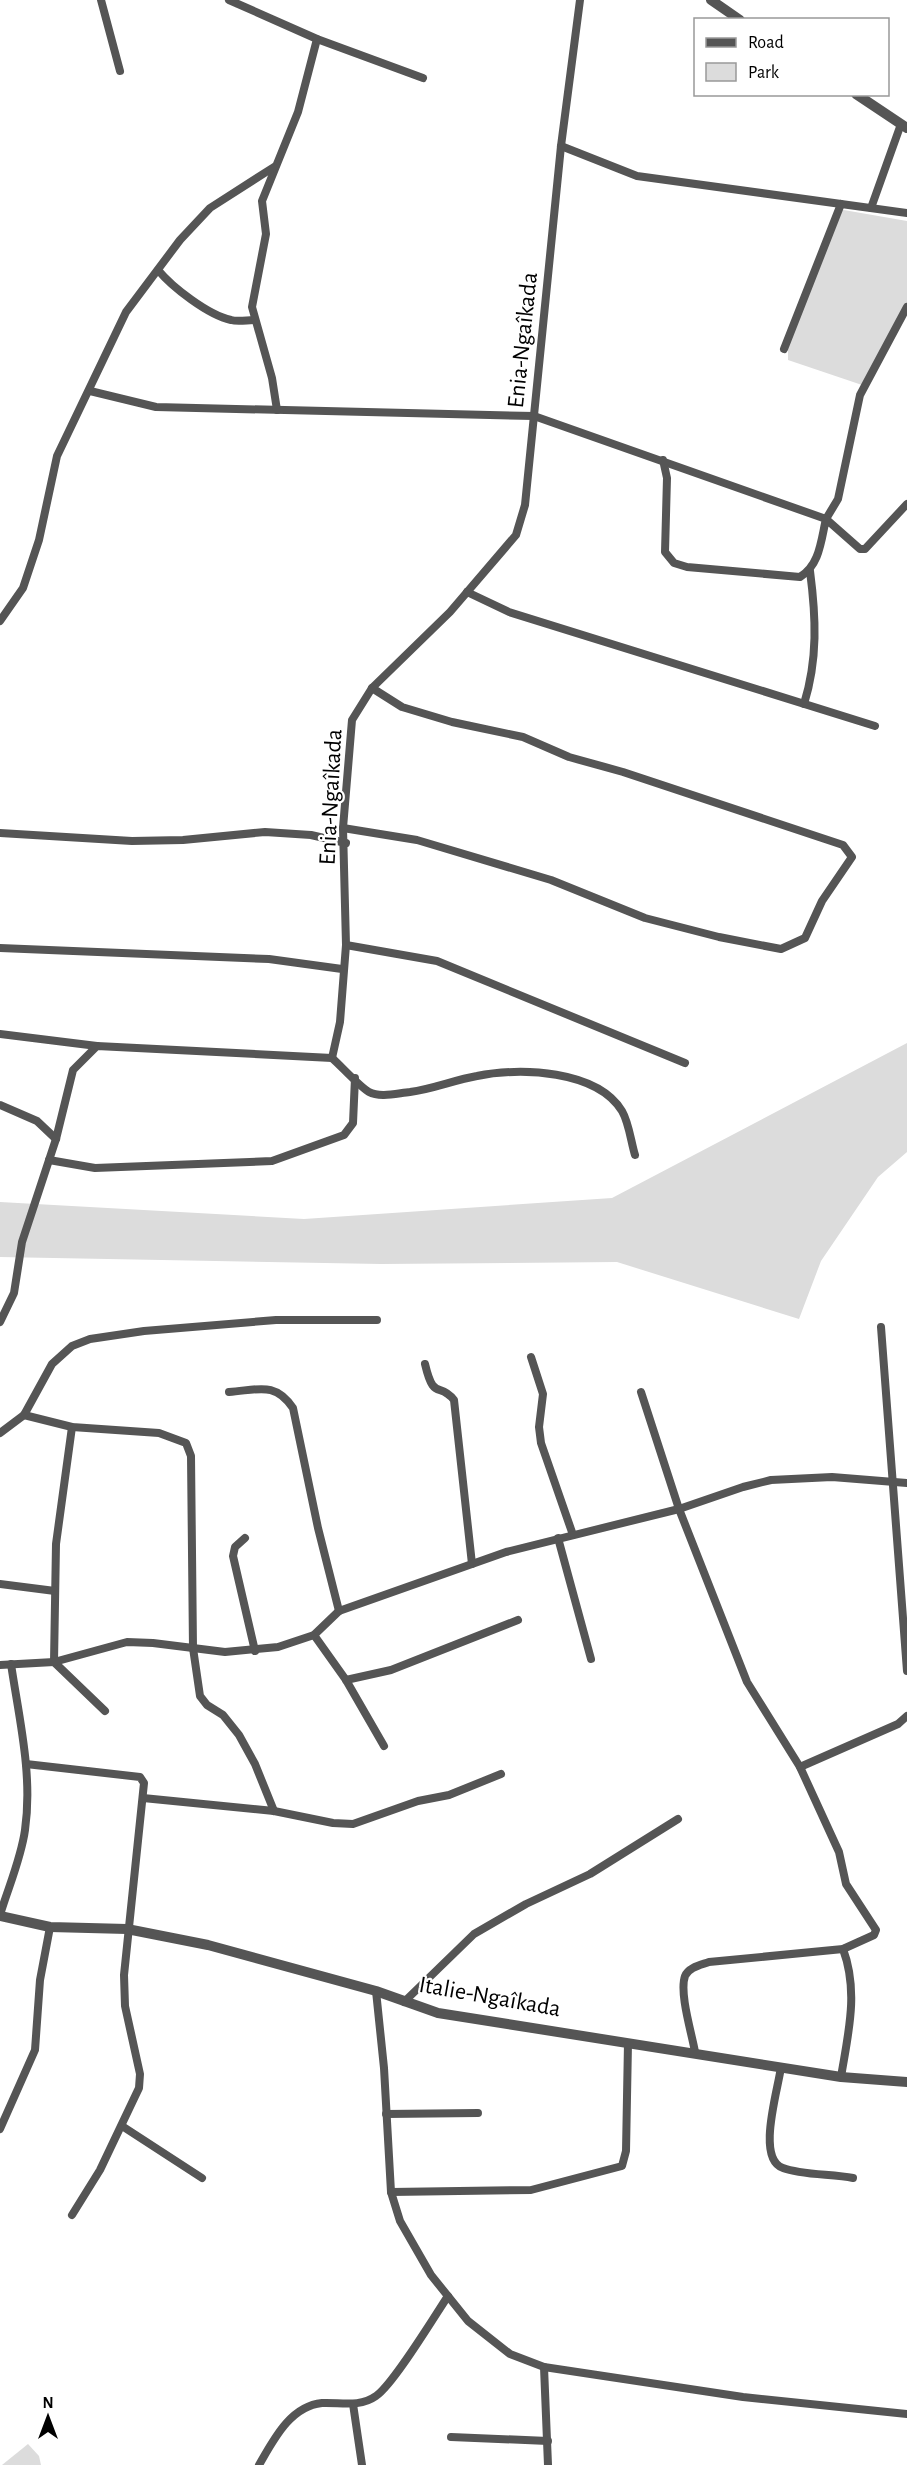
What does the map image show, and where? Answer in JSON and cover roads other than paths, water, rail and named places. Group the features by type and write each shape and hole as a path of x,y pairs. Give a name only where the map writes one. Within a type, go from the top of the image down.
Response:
{"street":[{"path":"100,0 120,71"},
{"path":"229,0 317,39 423,78"},
{"name":"Enia-Ngaîkada","path":"332,1058 340,1022 342,969 346,945 346,843 343,828 352,720 372,688 450,612 516,535 525,505 561,146 579,0"},
{"path":"711,0 737,18"},
{"path":"277,410 264,348 254,320 254,291 266,234 262,201 298,112 317,39"},
{"path":"858,96 904,126 871,208"},
{"path":"561,146 638,176 907,213"},
{"path":"0,621 23,588 39,540 57,456 90,392 126,312 180,240 210,208 274,167"},
{"path":"784,349 841,204"},
{"path":"158,270 169,283 206,309 231,321 254,320"},
{"path":"663,460 668,487 665,552 674,563 687,567 791,578 810,571 815,563 826,519 838,500 860,394 907,307"},
{"path":"90,392 156,407 534,416 826,519 860,549 865,549 907,504"},
{"path":"804,704 810,683 816,643 815,609 810,571"},
{"path":"467,592 509,612 875,726"},
{"path":"343,828 417,840 551,880 645,918 782,949 805,938 822,901 852,857 843,845 623,771 569,757 523,737 452,722 402,707 372,688"},
{"path":"0,833 132,841 183,840 265,832 311,835 346,843"},
{"path":"346,945 436,961 685,1062"},
{"path":"0,948 269,959 342,969"},
{"path":"0,1034 98,1046 332,1058 369,1092 387,1095 434,1088 478,1076 512,1073 568,1078 609,1094 623,1113 635,1155"},
{"path":"0,1322 14,1293 22,1242 56,1139 73,1070 98,1046"},
{"path":"49,1160 95,1168 272,1161 344,1135 353,1124 355,1078"},
{"path":"0,1105 37,1121 56,1139"},
{"path":"0,1433 24,1415 52,1364 72,1347 90,1340 144,1331 276,1320 377,1320"},
{"path":"881,1327 907,1671"},
{"path":"531,1357 543,1394 539,1427 541,1443 573,1535"},
{"path":"425,1364 429,1383 435,1390 451,1396 454,1400 472,1564"},
{"path":"229,1392 273,1389 284,1395 293,1408 318,1528 339,1611"},
{"path":"641,1392 679,1509 747,1682 800,1767 839,1852 846,1884 876,1930 874,1935 843,1949 709,1962 691,1969 685,1975 684,1990 695,2052"},
{"path":"24,1415 72,1427 159,1433 186,1443 191,1456 192,1648 200,1696 207,1705 223,1715 239,1735 255,1764 274,1811"},
{"path":"72,1427 56,1544 54,1662 105,1711"},
{"path":"0,1665 54,1662 127,1642 225,1652 255,1652 314,1635 339,1611 472,1564 573,1535 679,1509 771,1480 831,1477 907,1483"},
{"path":"245,1538 235,1547 233,1556 255,1652"},
{"path":"558,1539 591,1659"},
{"path":"0,1584 55,1591"},
{"path":"346,1680 390,1670 518,1620"},
{"path":"314,1635 346,1680 384,1746"},
{"path":"0,1916 25,1832 26,1764 11,1664"},
{"path":"800,1767 898,1724 907,1716"},
{"path":"26,1764 140,1777 144,1780 124,1975 125,2006 140,2074 139,2088 100,2170 72,2215"},
{"path":"143,1798 274,1811 333,1823 353,1824 407,1804 449,1795 501,1773"},
{"path":"404,2002 474,1934 526,1904 590,1874 678,1819"},
{"name":"Italie-Ngaîkada","path":"0,1916 50,1927 127,1929 208,1945 376,1991 438,2013 841,2077 907,2082"},
{"path":"0,2129 35,2050 40,1980 50,1927"},
{"path":"841,2077 853,2000 851,1970 843,1949"},
{"path":"376,1991 391,2192 400,2221 431,2275 468,2321 510,2354 544,2367 743,2397 907,2414"},
{"path":"391,2192 531,2190 561,2184 622,2166 626,2151 628,2043"},
{"path":"782,2067 769,2141 769,2151 773,2162 783,2168 854,2178"},
{"path":"386,2114 478,2113"},
{"path":"122,2126 202,2178"},
{"path":"258,2465 287,2422 300,2411 320,2403 353,2404 375,2396 387,2384 448,2296"},
{"path":"544,2367 548,2465"},
{"path":"353,2404 362,2465"},
{"path":"452,2437 548,2441"}]}
